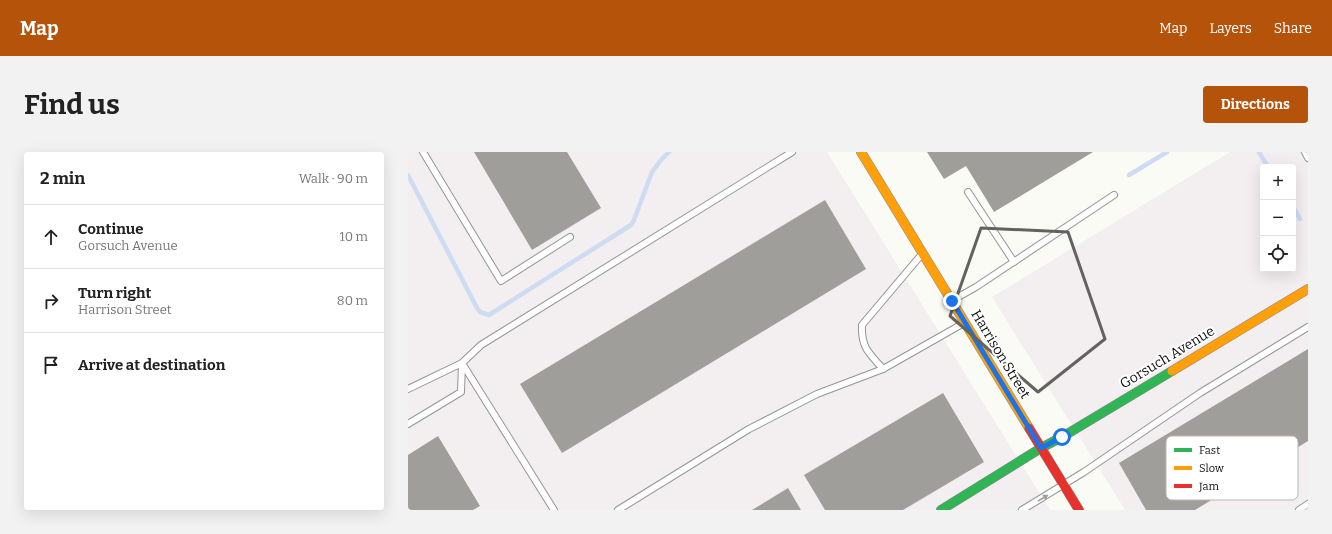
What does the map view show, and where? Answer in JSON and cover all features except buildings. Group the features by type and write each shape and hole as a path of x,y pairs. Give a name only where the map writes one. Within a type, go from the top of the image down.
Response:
{"street":[{"name":"Harrison Street","path":"861,152 1079,510"},
{"name":"Gorsuch Avenue","path":"941,510 1041,448 1062,437 1308,289"}],"lane":[{"path":"423,152 501,281 570,237"},
{"path":"408,389 462,363 481,345 792,152"},
{"path":"1305,152 1308,158"},
{"path":"968,192 1014,262"},
{"path":"952,301 976,287 1114,195"},
{"path":"883,369 865,347 861,337 862,325 922,253"},
{"path":"618,510 749,429 817,394 883,369 965,323"},
{"path":"1022,510 1084,472 1200,393 1308,327"},
{"path":"408,424 460,392 462,363"},
{"path":"462,363 554,510"},
{"path":"1299,510 1308,504"}],"highlighted area":[{"path":"981,228 1068,232 1105,339 1038,392 950,316"}],"shaded area":[{"path":"408,152 827,152 1050,510 408,510"},
{"path":"1230,152 1308,152 1308,510 1125,510 992,297"}],"waterway":[{"path":"408,175 477,308 480,312 489,315 631,225 652,172 669,152"},
{"path":"1129,175 1167,152"},
{"path":"1259,152 1266,164"},
{"path":"1296,212 1300,219"}],"traffic: fast":[{"path":"941,510 1041,448 1172,371"}],"traffic: slow":[{"path":"861,152 1029,428"},
{"path":"1172,371 1308,289"}],"traffic: jam":[{"path":"1029,428 1079,510"}],"route":[{"path":"952,301 1041,448 1062,437"}]}
